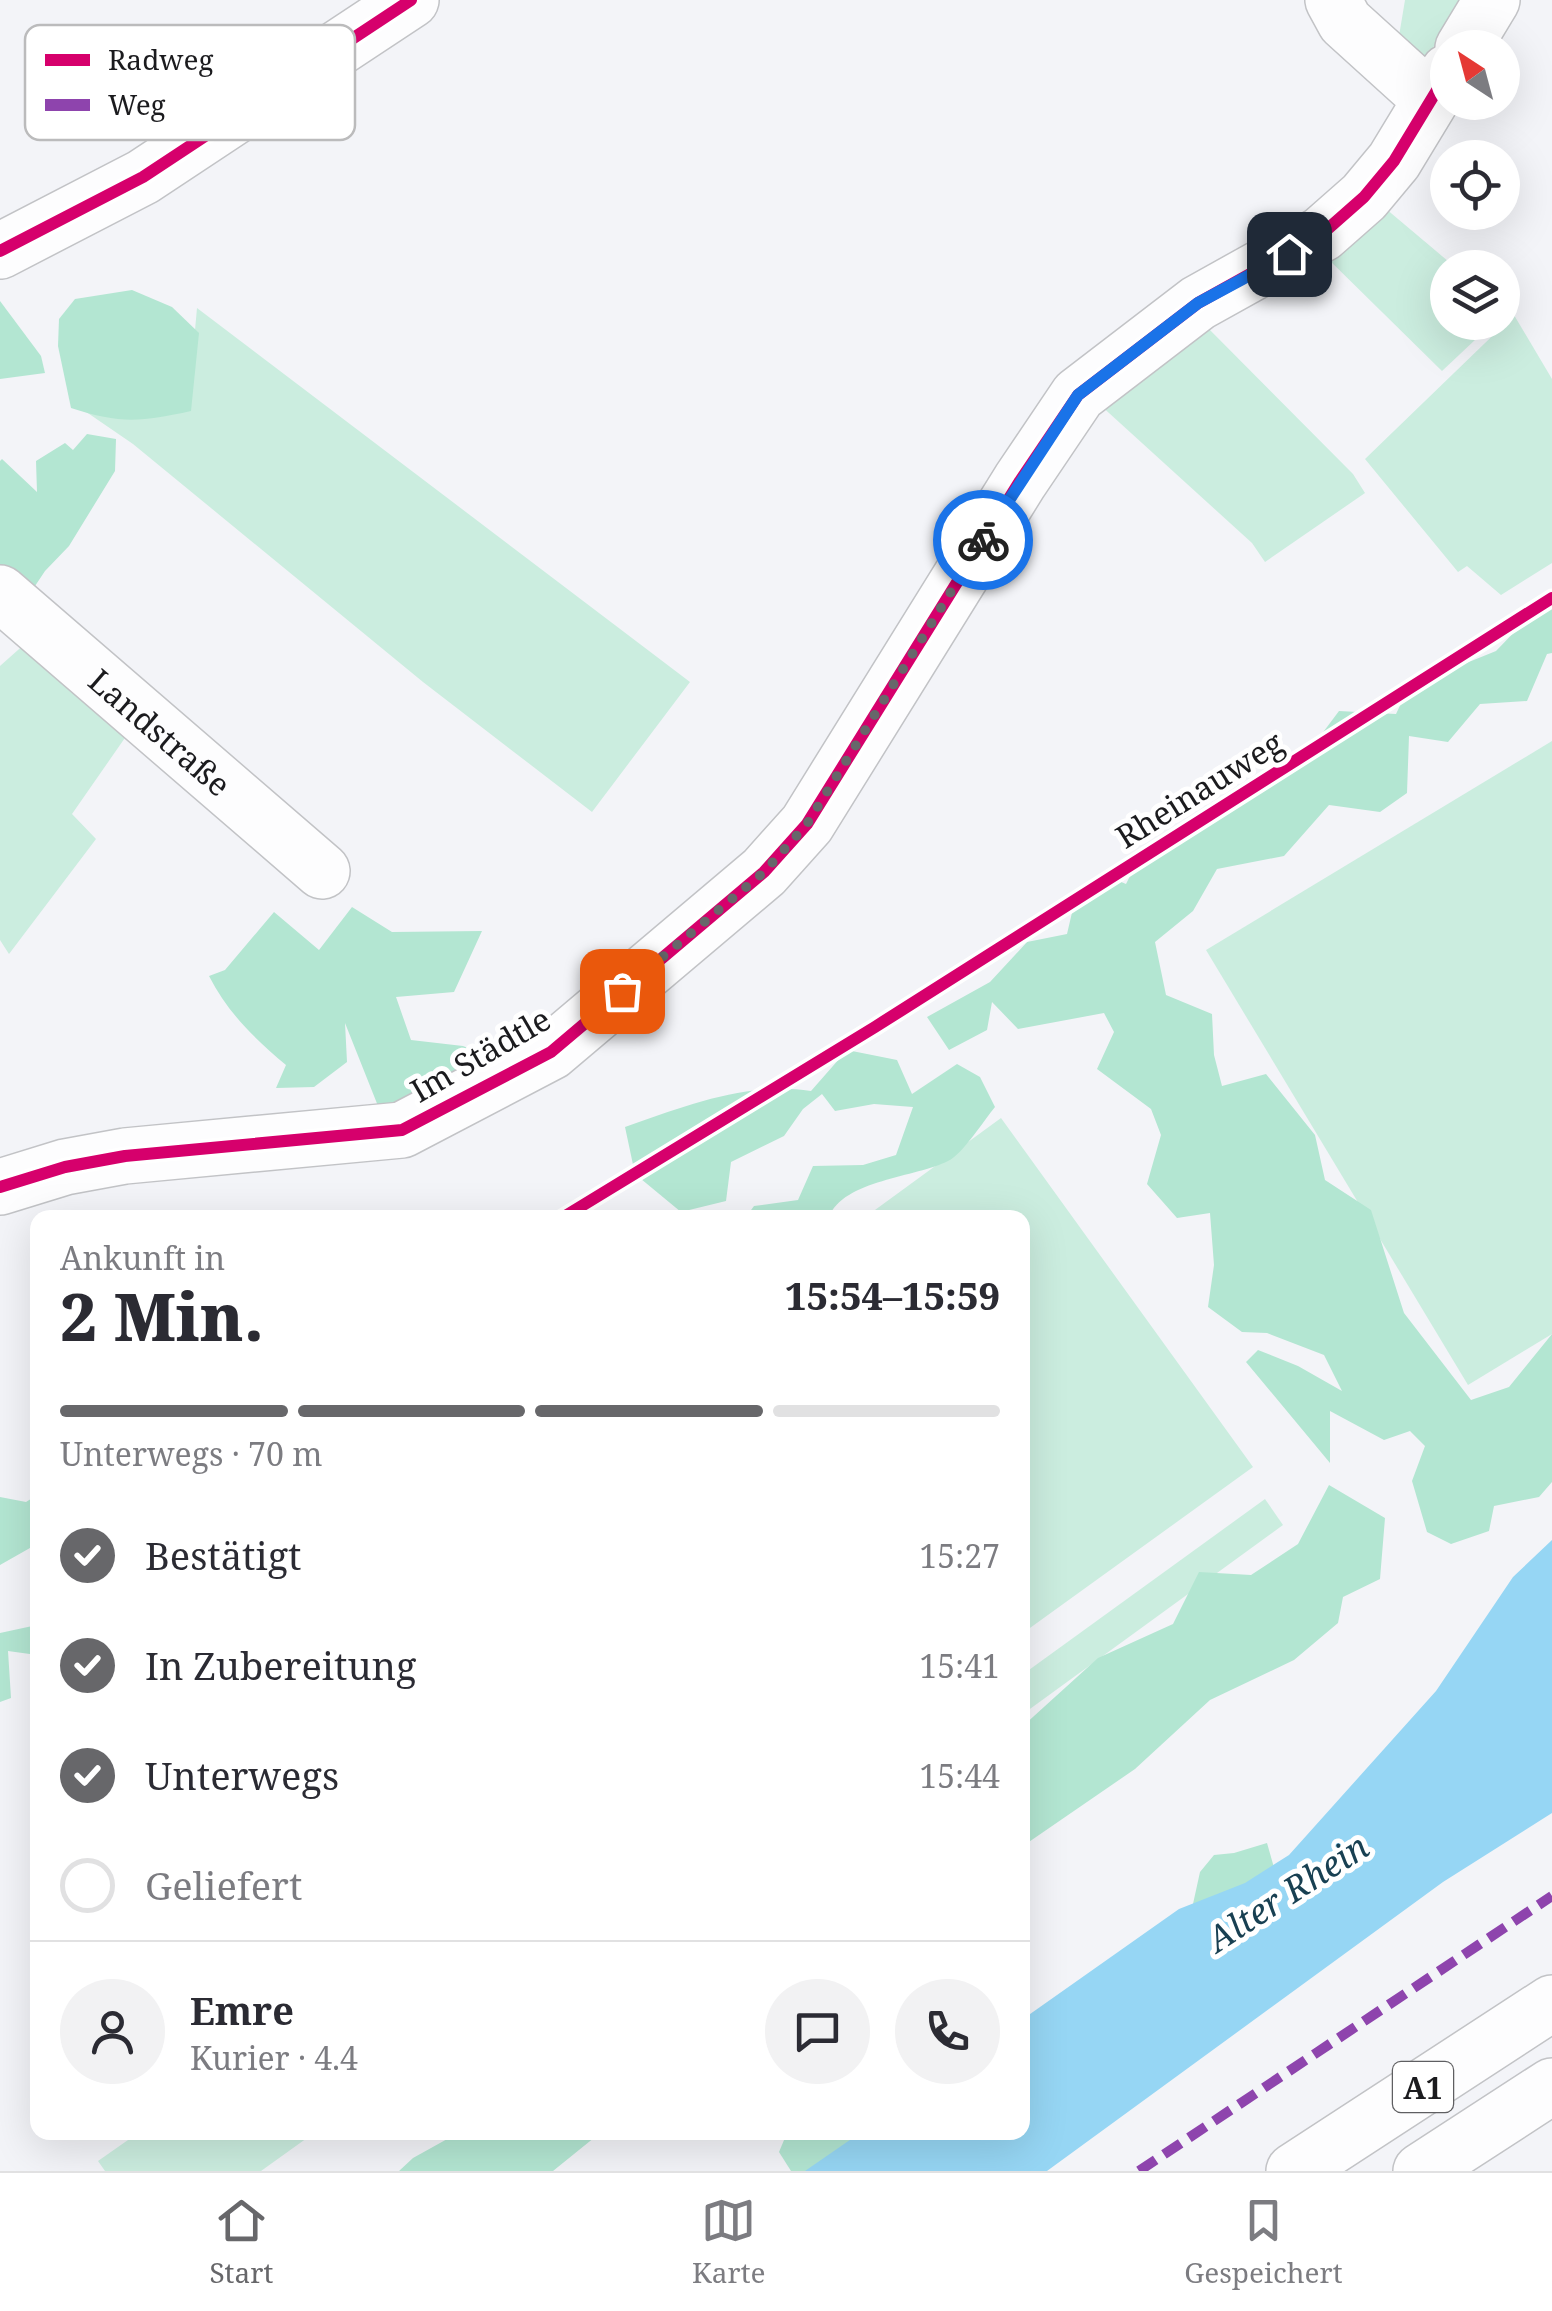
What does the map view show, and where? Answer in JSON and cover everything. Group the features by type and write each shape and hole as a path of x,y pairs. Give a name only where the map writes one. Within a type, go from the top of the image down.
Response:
{"main road":[{"path":"355,38 412,0"},
{"path":"1333,0 1346,22 1430,79"},
{"path":"1474,30 1492,0"},
{"name":"Im Städtle","path":"0,1187 65,1167 125,1156 402,1130 551,1052 764,872 807,824 1011,494 1078,395 1198,303 1322,234 1364,197 1394,161 1430,100"},
{"path":"0,251 143,177 199,140"},
{"name":"Landstraße","path":"0,593 322,872"},
{"name":"A1","path":"1294,2171 1552,2002"},
{"name":"A1","path":"1421,2171 1552,2086"}],"green space":[{"path":"1405,0 1463,0 1444,30 1430,30 1430,53 1421,67 1398,42"},
{"path":"1379,203 1435,250 1430,250 1430,340 1475,340 1442,371 1322,253"},
{"path":"132,290 172,307 199,333 191,411 131,420 71,408 58,346 59,319 75,299"},
{"path":"0,301 41,356 45,373 0,379"},
{"path":"197,308 690,682 592,812 423,682 133,444 79,407 192,363"},
{"path":"1204,324 1353,474 1365,493 1265,562 1252,543 1098,403"},
{"path":"1520,325 1552,379 1552,563 1501,595 1467,566 1458,572 1365,459 1488,340 1520,340"},
{"path":"87,434 116,439 115,471 69,546 29,595 0,578 0,461 37,492 36,461 65,443 73,450"},
{"path":"1552,605 1552,653 1547,654 1527,701 1480,704 1448,742 1409,736 1407,793 1380,812 1329,805 1284,856 1217,869 1193,911 1155,942 1166,995 1212,1014 1214,1055 1222,1086 1266,1074 1315,1135 1325,1180 1371,1210 1404,1313 1471,1400 1509,1387 1552,1334 1552,1482 1539,1497 1494,1506 1489,1531 1451,1544 1427,1532 1412,1481 1425,1446 1410,1431 1384,1440 1330,1411 1330,1463 1246,1362 1258,1350 1298,1366 1342,1391 1324,1355 1267,1333 1242,1332 1208,1307 1214,1265 1210,1213 1177,1218 1147,1184 1161,1135 1151,1109 1097,1069 1114,1032 1104,1013 1018,1029 992,1002 987,1030 949,1050 927,1017 990,982 1027,942 1067,934 1074,904 1107,876 1126,884 1137,862 1261,778 1306,755 1339,711 1396,714 1415,674 1449,670 1496,651 1524,622"},
{"path":"27,642 129,732 72,814 96,839 9,954 0,940 0,666"},
{"path":"1552,741 1552,1334 1468,1385 1206,950"},
{"path":"352,907 392,932 482,931 454,992 396,997 411,1040 463,1046 488,1056 419,1097 378,1106 345,1023 347,1062 314,1087 276,1088 286,1065 243,1024 209,976 225,970 274,912 319,950"},
{"path":"847,1050 897,1060 912,1094 957,1064 980,1077 995,1107 967,1144 948,1161 865,1187 849,1195 834,1210 751,1210 754,1206 798,1200 813,1166 863,1165 896,1155 913,1107 874,1104 835,1111 822,1094 803,1109 784,1136 731,1162 726,1201 689,1210 679,1210 635,1174 625,1127 740,1092 811,1091"},
{"path":"1001,1118 1253,1467 1030,1628 1030,1210 875,1210"},
{"path":"1329,1485 1385,1518 1380,1579 1343,1597 1338,1623 1294,1660 1210,1700 1135,1769 1030,1841 1030,1720 1098,1658 1173,1624 1199,1572 1251,1575 1298,1544"},
{"path":"0,1497 30,1499 30,1548 0,1565"},
{"path":"1265,1499 1283,1525 1030,1709 1030,1669"},
{"path":"30,1627 30,1654 8,1651 11,1698 0,1702 0,1633"},
{"path":"1267,1843 1288,1917 1191,1913 1200,1872 1214,1855"},
{"path":"128,2140 304,2140 261,2171 105,2171 98,2161"},
{"path":"445,2140 591,2140 553,2171 399,2171 413,2158"},
{"path":"784,2140 903,2140 893,2171 791,2171 779,2152"}],"water":[{"name":"Alter Rhein","path":"1552,1540 1552,1813 1443,1882 1047,2171 805,2171 850,2140 1030,2140 1030,2014 1179,1909 1245,1883 1289,1855 1436,1691 1513,1577"}],"marked path":[{"path":"1139,2171 1552,1896"}],"cycle path":[{"path":"355,37 411,0"},
{"path":"0,1187 65,1167 125,1156 402,1130 551,1052 764,872 807,824 1020,481 1078,395 1198,303 1322,234 1364,197 1394,161 1430,102"},
{"path":"0,251 143,177 199,140"},
{"name":"Rheinauweg","path":"575,1210 875,1027 1552,598"}],"way so far":[{"path":"622,991 764,872 807,824 983,540"}],"route":[{"path":"983,540 1078,395 1198,303 1289,254"}]}
